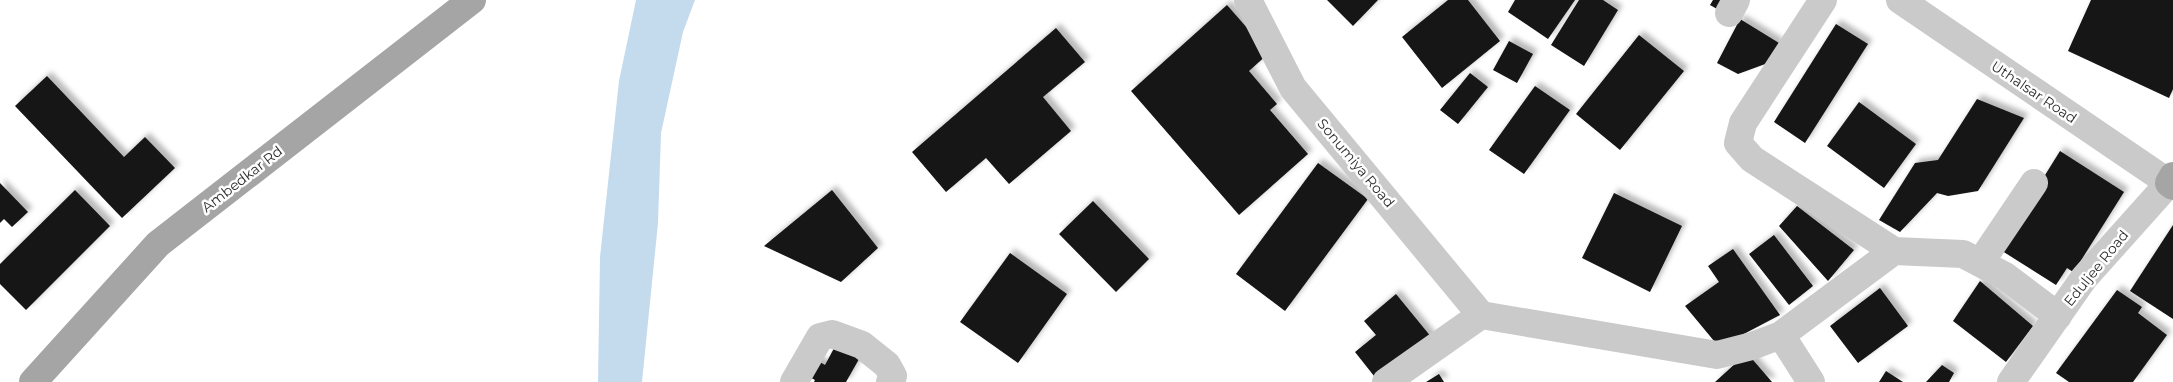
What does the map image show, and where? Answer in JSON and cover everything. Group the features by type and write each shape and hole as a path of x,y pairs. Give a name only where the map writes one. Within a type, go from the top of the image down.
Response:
{"main road":[{"name":"Ambedkar Rd","path":"33,382 158,244 472,0"}],"street":[{"name":"Sonumiya Road","path":"1248,0 1293,88 1481,314"},
{"path":"1823,0 1743,123 1738,143 1752,158 1894,251 1963,254 2005,276 2058,316"},
{"name":"Uthalsar Road","path":"1900,0 2172,182"},
{"name":"Eduljee Road","path":"2010,382 2084,278 2172,182"},
{"path":"1980,263 2034,183"},
{"path":"1386,382 1481,314 1717,355 1752,346 1781,335 1894,251"},
{"path":"794,382 820,337 832,334 862,345 888,365 893,376 890,382"},
{"path":"1781,335 1811,382"}],"water":[{"path":"636,0 695,0 683,32 661,133 658,223 642,382 598,382 600,257 619,81"}],"building":[{"path":"1327,0 1378,0 1353,26"},
{"path":"1448,0 1468,0 1500,41 1442,88 1402,37"},
{"path":"1515,0 1575,0 1548,39 1508,12"},
{"path":"1579,0 1603,0 1618,10 1584,66 1551,45"},
{"path":"1713,0 1731,0 1724,13 1710,5"},
{"path":"2091,0 2173,0 2173,89 2169,98 2068,51"},
{"path":"1227,5 1269,53 1249,71 1277,104 1270,110 1308,154 1239,215 1131,91"},
{"path":"1740,19 1779,43 1768,63 1738,74 1717,63"},
{"path":"1836,24 1868,44 1805,143 1774,122"},
{"path":"1056,28 1085,62 1043,97 1071,131 1009,184 986,158 946,192 912,152"},
{"path":"1639,35 1684,71 1620,150 1576,114"},
{"path":"1509,41 1533,54 1517,83 1493,70"},
{"path":"1470,73 1488,87 1458,124 1440,110"},
{"path":"47,76 124,157 145,137 175,168 122,218 15,106"},
{"path":"1535,86 1570,110 1524,174 1489,150"},
{"path":"1977,99 2024,118 1978,191 1948,196 1937,193 1900,232 1879,220 1915,163 1938,160"},
{"path":"1859,102 1916,144 1884,188 1827,146"},
{"path":"2060,151 2124,192 2073,272 2067,268 2056,285 1999,249"},
{"path":"1318,163 1368,199 1285,311 1236,274"},
{"path":"0,183 28,212 12,227 4,219 0,223"},
{"path":"75,190 110,226 26,310 0,284 0,264"},
{"path":"832,190 878,248 841,282 764,246"},
{"path":"1614,193 1682,226 1650,292 1582,258"},
{"path":"1093,201 1149,259 1116,292 1059,234"},
{"path":"1797,206 1854,250 1828,281 1779,226"},
{"path":"2173,225 2173,319 2130,291"},
{"path":"1774,235 1813,286 1789,305 1749,254"},
{"path":"1733,249 1780,315 1719,347 1685,306 1719,282 1708,266"},
{"path":"1010,253 1067,294 1018,363 960,322"},
{"path":"1980,281 2033,326 2006,362 1953,321"},
{"path":"1880,288 1908,326 1858,363 1830,326"},
{"path":"2117,290 2142,307 2138,313 2167,335 2133,382 2069,382 2056,373"},
{"path":"1396,294 1432,338 1378,381 1355,352 1376,335 1364,321"},
{"path":"839,339 863,352 846,382 814,382 815,380 804,374 813,358 825,365"},
{"path":"1747,353 1772,382 1715,382"},
{"path":"1942,365 1954,373 1949,382 1926,382"},
{"path":"1886,371 1903,382 1879,382"},
{"path":"1439,374 1444,382 1426,382"}]}
